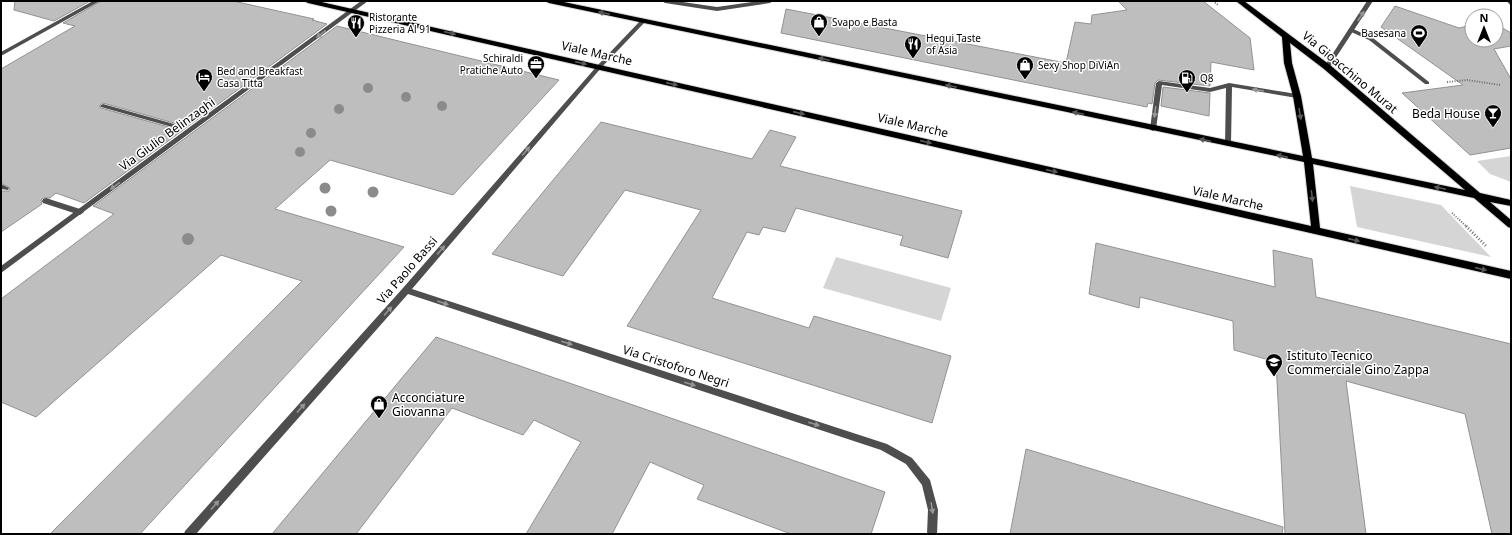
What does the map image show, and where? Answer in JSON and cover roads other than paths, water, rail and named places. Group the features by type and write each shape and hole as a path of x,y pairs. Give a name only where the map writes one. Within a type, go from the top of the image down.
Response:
{"main road":[{"name":"Viale Marche","path":"308,1 1511,275"},
{"path":"549,1 1511,203"},
{"name":"Via Gioacchino Murat","path":"1240,1 1327,67 1478,196"},
{"path":"1286,35 1288,63 1296,96 1308,161 1316,231"},
{"path":"1478,196 1511,225"}],"street":[{"path":"1,54 97,1"},
{"name":"Via Giulio Belinzaghi","path":"1,270 365,1"},
{"path":"665,1 717,9 770,1"},
{"path":"1327,67 1370,1"},
{"name":"Via Paolo Bassi","path":"189,534 406,290 599,67 643,21"},
{"path":"1351,30 1371,39 1427,83"},
{"path":"1153,129 1159,83 1210,90 1229,85 1296,96"},
{"path":"1228,144 1229,85"},
{"path":"103,106 172,125"},
{"path":"46,201 80,212"},
{"name":"Via Cristoforo Negri","path":"406,290 884,447 909,461 926,483 933,510 932,534"}],"place":[{"name":"Svapo e Basta","path":"819,37"},
{"name":"Ristorante Pizzeria Al 91","path":"356,38"},
{"name":"Basesana","path":"1419,48"},
{"name":"Hegui Taste of Asia","path":"913,59"},
{"name":"Schiraldi Pratiche Auto","path":"536,79"},
{"name":"Sexy Shop DiViAn","path":"1025,80"},
{"name":"Bed and Breakfast Casa Titta","path":"204,92"},
{"name":"Q8","path":"1187,93"},
{"name":"Beda House","path":"1493,128"},
{"name":"Istituto Tecnico Commerciale Gino Zappa","path":"1274,377"},
{"name":"Acconciature Giovanna","path":"379,419"}]}
